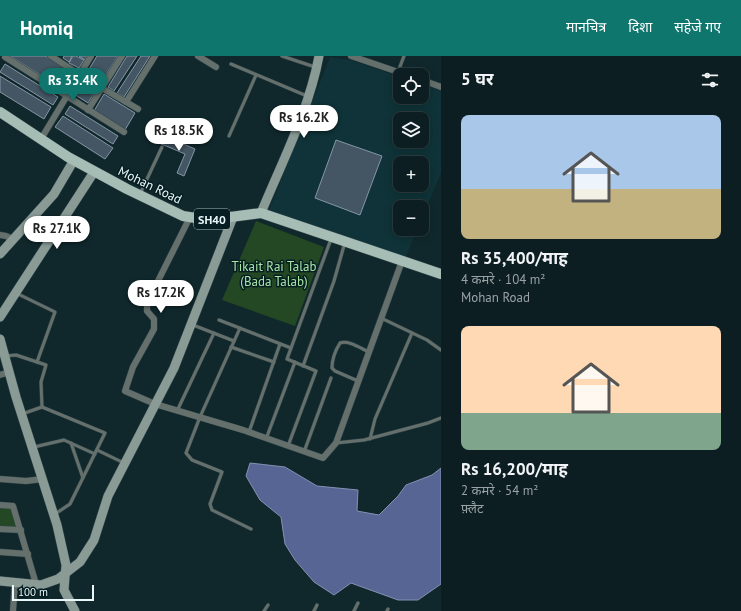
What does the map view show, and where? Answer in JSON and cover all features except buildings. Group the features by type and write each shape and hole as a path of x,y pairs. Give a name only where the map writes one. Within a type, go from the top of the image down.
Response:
{"main road":[{"name":"Mohan Road","path":"0,112 41,140 94,172 184,216 208,220 261,213 441,274"}],"street":[{"path":"0,63 5,56 124,132"},
{"path":"51,56 80,75"},
{"path":"41,140 91,56"},
{"path":"88,110 122,56"},
{"path":"126,102 155,56"},
{"path":"198,56 216,67"},
{"path":"261,213 315,78 319,56"},
{"path":"351,56 361,58 393,70"},
{"path":"429,83 441,87"},
{"path":"102,88 138,109"},
{"path":"0,254 54,194 74,160"},
{"path":"0,317 94,172"},
{"path":"190,217 147,303 147,311 154,319 154,329 133,367 125,391 155,404 249,432 323,458 336,443 402,261"},
{"path":"0,581 41,585 58,580 80,562 94,540 108,496 174,368 232,217"},
{"path":"0,235 13,239"},
{"path":"0,339 54,514 66,565 64,590 73,610"},
{"path":"0,375 10,372"},
{"path":"0,480 26,481 43,479"},
{"path":"0,505 14,506 36,584"},
{"path":"0,529 21,530"},
{"path":"0,552 28,554"},
{"path":"12,611 15,582"}],"lane":[{"path":"282,56 317,68"},
{"path":"400,68 404,56"},
{"path":"231,64 308,96"},
{"path":"229,136 256,75"},
{"path":"139,195 162,147"},
{"path":"288,446 316,371 287,359 332,237"},
{"path":"303,366 334,281 345,241"},
{"path":"16,293 55,312 37,362"},
{"path":"381,318 427,340 441,350"},
{"path":"220,320 291,348"},
{"path":"191,324 234,341"},
{"path":"240,328 200,417 186,453 192,460 222,472 210,504 212,510 251,529"},
{"path":"177,411 214,333"},
{"path":"370,438 375,419 412,333"},
{"path":"358,381 335,371 332,368 335,354 340,343 343,342 369,352"},
{"path":"249,432 280,344"},
{"path":"231,347 274,362"},
{"path":"5,356 16,355 46,365 41,382 42,407"},
{"path":"266,438 295,362"},
{"path":"304,452 331,378"},
{"path":"22,414 42,407 105,433 70,504 54,514"},
{"path":"336,443 364,440 428,423 441,418"},
{"path":"33,448 64,440 95,454"},
{"path":"71,443 83,478"},
{"path":"97,450 125,463"},
{"path":"354,611 358,603"},
{"path":"264,611 268,605"},
{"path":"314,611 317,605"}],"shaded area":[{"path":"330,57 350,60 393,75 393,104 429,104 429,87 441,91 441,173 429,201 429,200 393,200 393,236 414,236 406,257 269,210"}],"green space":[{"name":"Tikait Rai Talab (Bada Talab)","path":"256,221 324,247 295,326 222,300"},
{"path":"0,507 12,509 16,527 0,526"}],"water":[{"path":"250,463 285,467 317,486 358,490 357,511 379,515 398,496 406,485 432,475 441,468 441,584 418,600 398,600 351,583 334,595 314,582 295,560 285,544 281,517 260,500 246,476"}]}
